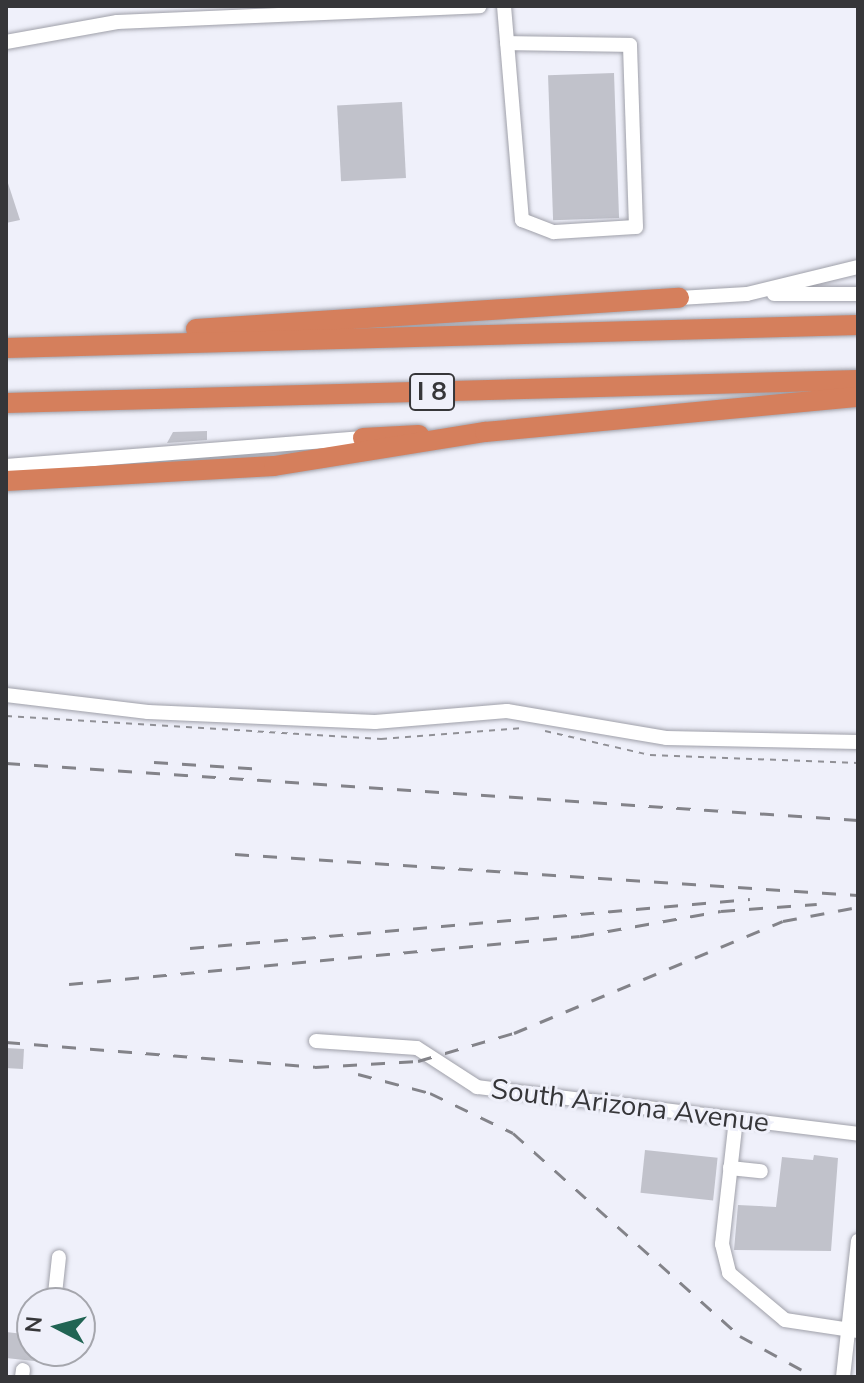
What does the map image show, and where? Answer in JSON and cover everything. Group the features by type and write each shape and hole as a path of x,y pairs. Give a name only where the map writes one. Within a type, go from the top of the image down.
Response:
{"highway":[{"path":"9,348 106,334 679,298"},
{"name":"I 8","path":"9,348 858,325"},
{"name":"I 8","path":"6,403 858,380"},
{"path":"363,438 485,432 858,397"},
{"path":"6,481 274,466 485,432"}],"street":[{"path":"6,42 117,22 480,6"},
{"path":"504,6 507,43 522,220 554,232 636,227 630,45 507,43"},
{"path":"747,294 858,267"},
{"path":"679,298 747,294 858,294"},
{"path":"6,466 363,438"},
{"path":"6,695 148,712 375,722 507,711 666,738 858,742"},
{"name":"South Arizona Avenue","path":"316,1041 417,1048 477,1087 858,1134"},
{"path":"736,1119 722,1244 729,1273 785,1320 853,1330"},
{"path":"730,1168 761,1171"},
{"path":"843,1377 853,1330 858,1241"},
{"path":"56,1287 59,1257"}],"path":[{"path":"6,716 381,739 535,728 650,755 858,763"}],"building":[{"path":"614,73 619,218 553,220 548,75"},
{"path":"402,102 406,178 341,181 337,105"},
{"path":"6,177 20,220 6,223"},
{"path":"207,431 207,440 167,443 173,432"},
{"path":"6,1048 24,1049 23,1069 6,1068"},
{"path":"645,1150 718,1158 713,1200 641,1193"},
{"path":"814,1155 838,1158 831,1251 734,1250 738,1205 776,1207 782,1157 813,1160"},
{"path":"6,1332 16,1333 16,1359 6,1358"}],"railway":[{"path":"154,762 265,769"},
{"path":"6,763 858,820"},
{"path":"235,854 858,895"},
{"path":"190,948 750,899"},
{"path":"69,984 580,936 721,911 817,904"},
{"path":"6,1042 315,1067 418,1061 514,1033 783,921 858,907"},
{"path":"358,1074 430,1093 513,1133 740,1336 815,1377"}]}
